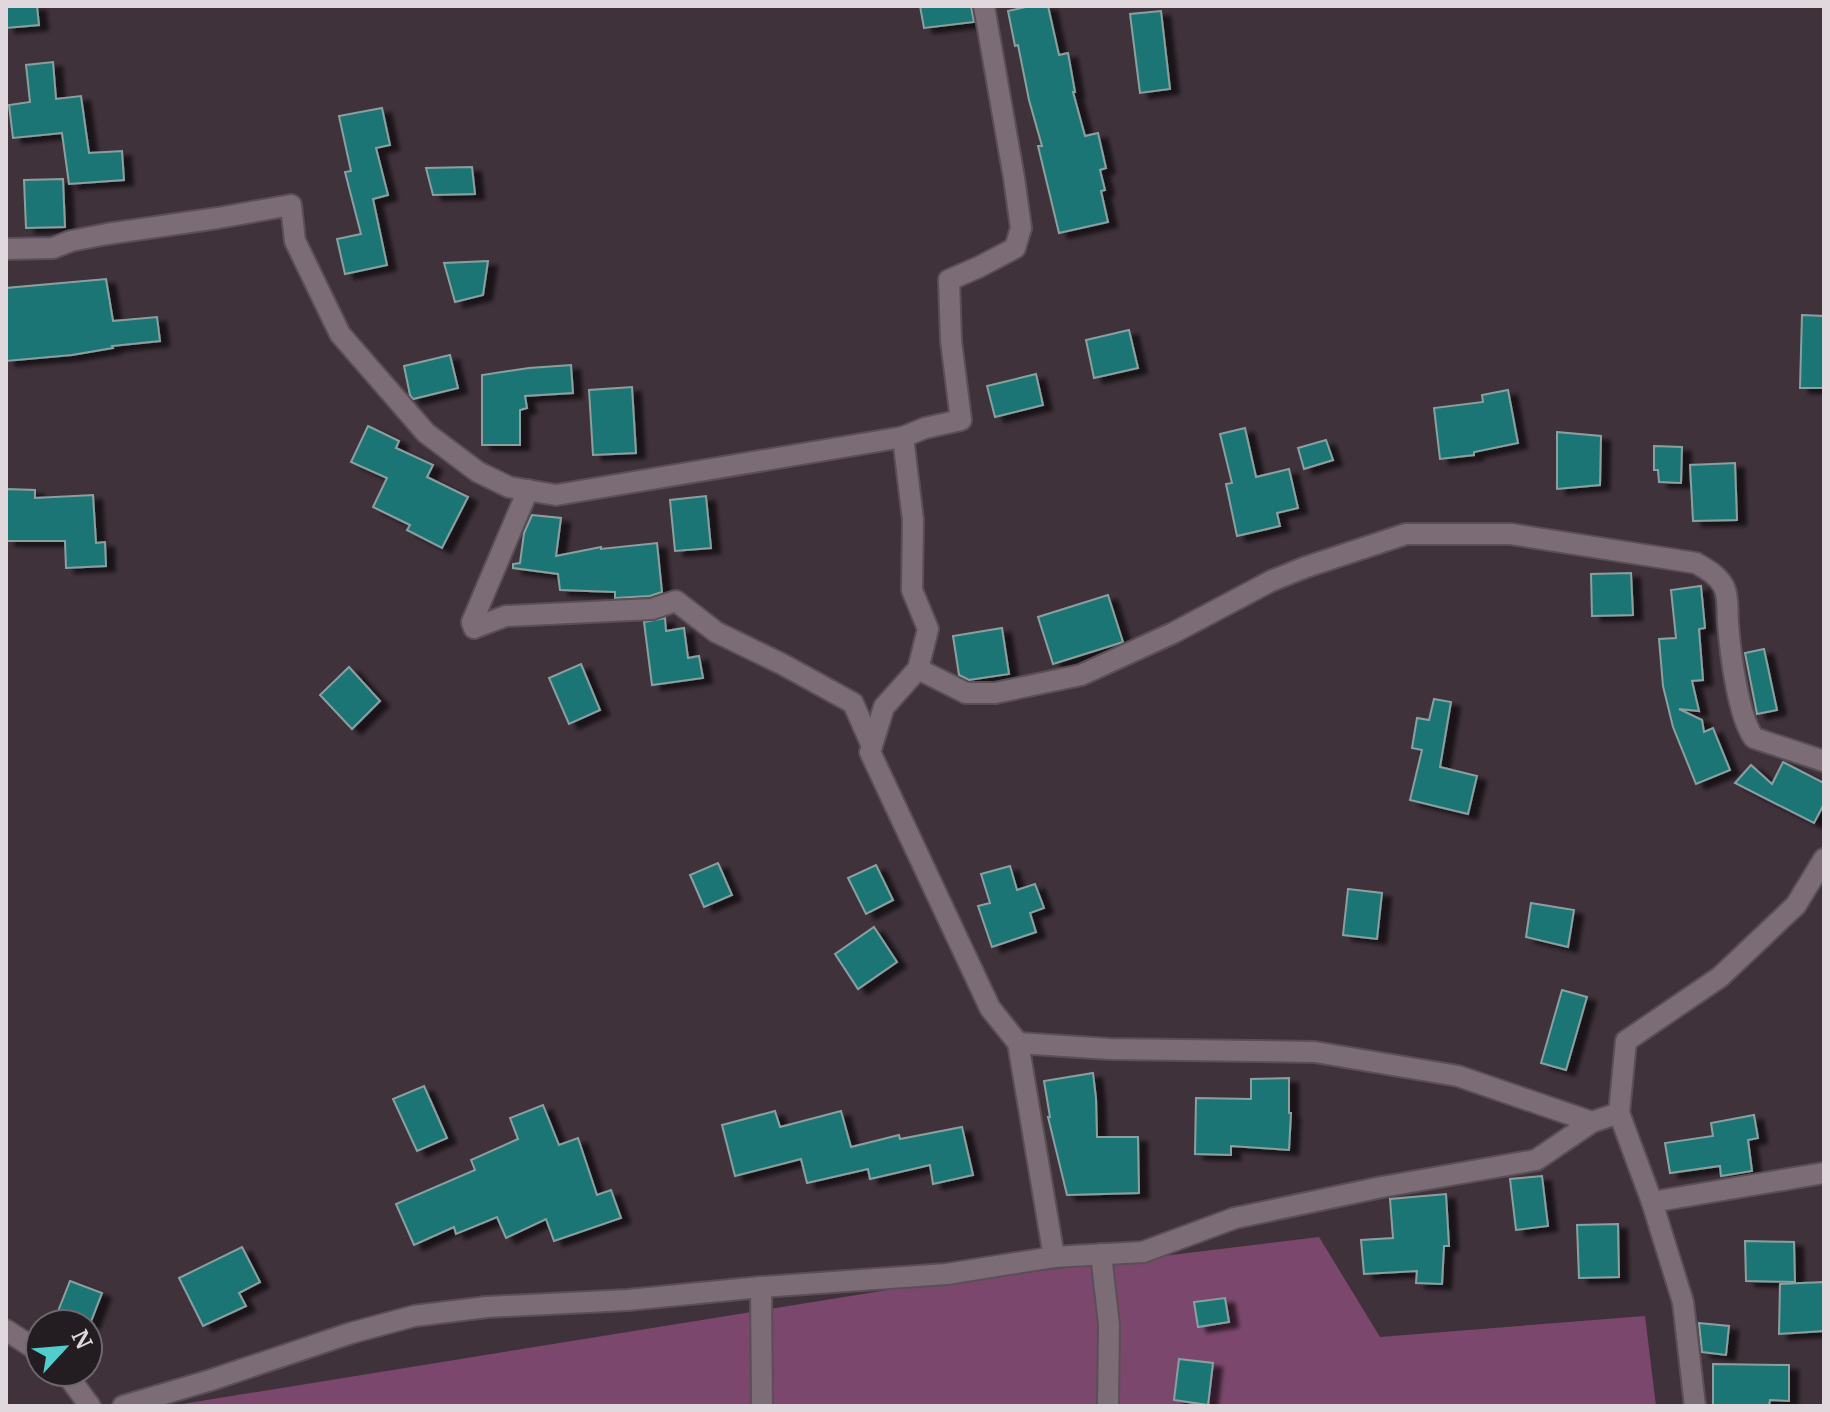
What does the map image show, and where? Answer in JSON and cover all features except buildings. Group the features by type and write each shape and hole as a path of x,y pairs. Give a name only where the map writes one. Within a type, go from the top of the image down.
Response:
{"street":[{"path":"6,249 53,248 107,234 291,205 295,241 340,334 426,433 478,472 509,487 556,495 903,437 925,428 961,420 951,341 949,280 1015,248 1021,228 984,6"},
{"path":"903,437 913,520 912,590 928,629 918,669 884,707 870,752 990,1008 1018,1043 1054,1257"},
{"path":"528,490 472,622 474,628 506,616 652,609 676,601 716,632 853,703 872,746"},
{"path":"918,669 966,693 995,693 1035,686 1081,675 1173,633 1271,581 1375,543 1406,534 1511,534 1696,563 1716,575 1724,587 1728,604 1735,674 1749,731 1754,738 1824,761"},
{"path":"1695,1406 1683,1302 1652,1202 1619,1113 1626,1041 1720,977 1796,905 1824,859"},
{"path":"1018,1043 1110,1049 1315,1052 1458,1076 1592,1122"},
{"path":"123,1406 414,1316 487,1307 628,1300 947,1274 1054,1257 1143,1252 1235,1218 1382,1187 1536,1160 1592,1122 1619,1113"},
{"path":"1652,1202 1824,1173"},
{"path":"1101,1254 1109,1325 1108,1406"},
{"path":"761,1287 762,1406"},
{"path":"6,1330 24,1342"},
{"path":"77,1388 90,1406"}],"shaded area":[{"path":"1319,1237 1380,1337 1645,1316 1656,1406 170,1406 900,1288"}]}
